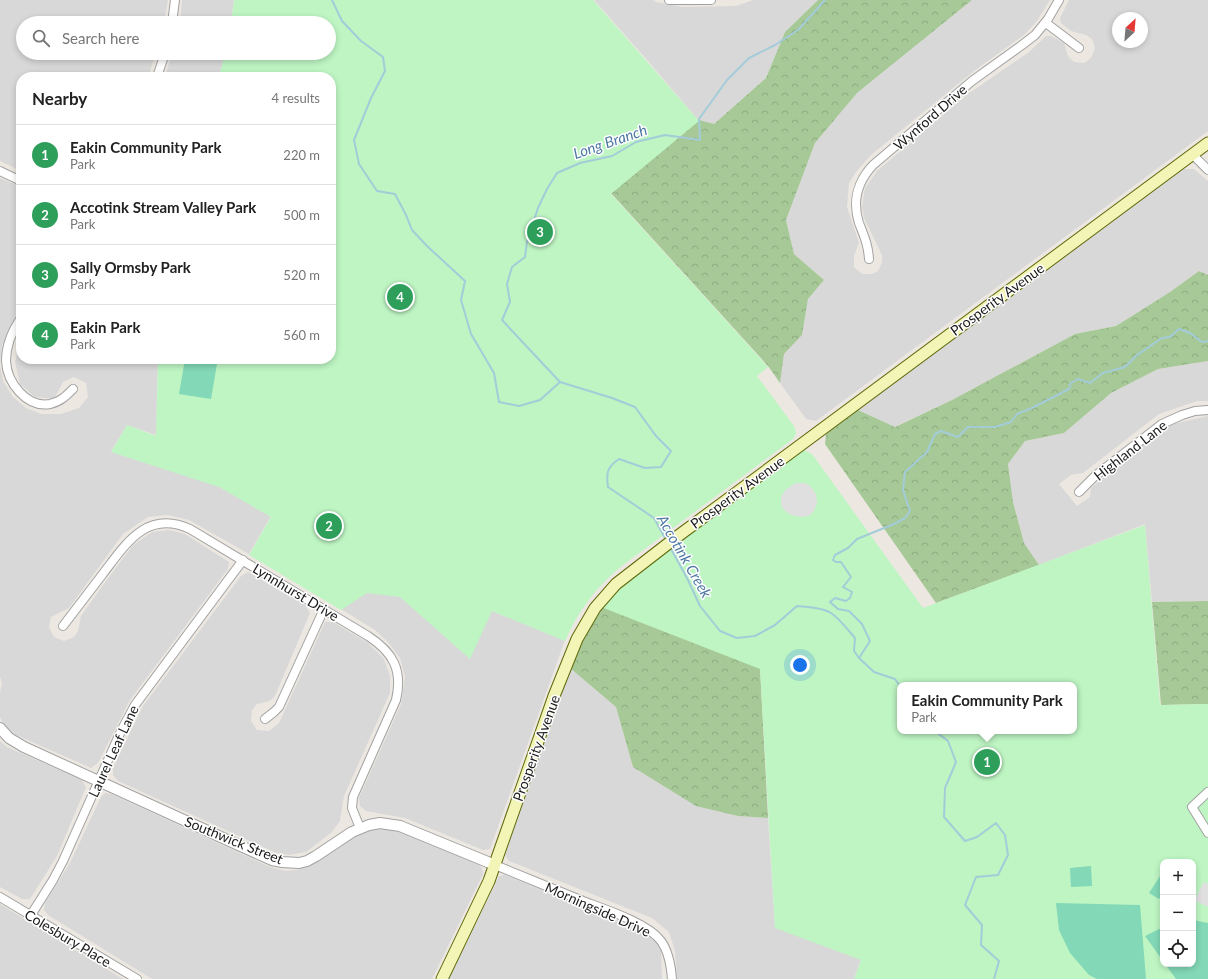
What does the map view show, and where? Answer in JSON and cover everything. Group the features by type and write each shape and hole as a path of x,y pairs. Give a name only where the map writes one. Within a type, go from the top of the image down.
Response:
{"main road":[{"name":"Prosperity Avenue","path":"442,979 495,865 554,696 577,638 595,608 606,594 632,570 656,552 1208,143"}],"street":[{"path":"173,16 175,0"},
{"path":"669,0 711,0"},
{"name":"Wynford Drive","path":"869,259 867,240 859,223 856,204 859,186 866,173 873,165 972,81 1035,35 1046,22 1059,0"},
{"path":"1046,22 1079,48"},
{"path":"158,72 162,60"},
{"path":"1193,155 1208,170"},
{"path":"0,171 16,179"},
{"path":"16,328 10,340 6,355 8,372 16,388 32,401 42,404 50,404 60,400 73,389"},
{"name":"Highland Lane","path":"1079,492 1095,476 1162,424 1182,414 1208,410"},
{"name":"Lynnhurst Drive","path":"63,626 128,541 138,532 149,526 167,523 184,526 378,642 390,656 397,672 398,690 396,700 353,797 352,808 360,828"},
{"name":"Laurel Leaf Lane","path":"30,915 53,880 63,861 135,705 243,560"},
{"path":"266,718 279,706 324,609"},
{"name":"Southwick Street","path":"0,728 9,738 24,747 272,860 299,863 307,861 352,832 360,828 380,823 400,826 495,865"},
{"path":"1208,792 1192,806 1208,833"},
{"name":"Morningside Drive","path":"495,865 648,929 666,948 672,979"},
{"name":"Colesbury Place","path":"0,897 137,979"}],"shaded area":[{"path":"0,0 168,0 165,16 16,16 16,60 154,60 150,72 16,72 16,169 0,161"},
{"path":"182,0 234,0 232,16 181,16"},
{"path":"594,0 653,0 656,2 683,7 736,6 753,0 818,0 785,32 766,78 714,124 699,121"},
{"path":"972,0 1050,0 1037,21 1024,35 974,71 871,155 856,172 849,183 847,207 859,243 854,256 854,267 862,274 872,274 878,271 882,262 882,255 864,218 862,206 865,188 877,171 968,94 1029,52 1046,36 1051,36 1064,43 1068,56 1074,62 1084,63 1091,58 1095,48 1092,39 1086,35 1071,31 1061,23 1060,18 1069,0 1208,0 1208,131 816,421 806,419 780,383 784,354 802,335 808,299 824,280 794,254 786,220 815,143 857,93"},
{"path":"170,60 223,60 220,72 166,72"},
{"path":"1184,169 1194,169 1208,181 1208,275 1199,271 1170,292 1116,326 1075,334 952,400 894,427 858,410"},
{"path":"0,178 16,185 16,318 2,345 0,364"},
{"path":"16,359 16,364 158,364 156,435 127,425 111,451 219,486 271,516 249,554 189,520 167,515 148,517 123,534 69,608 51,617 49,627 54,637 64,641 74,637 78,631 81,616 103,585 133,545 152,532 169,530 185,534 229,562 228,569 130,700 98,763 91,768 16,735 5,727 0,717 0,693 2,683 0,677 0,365 3,381 13,397 26,408 41,414 61,414 79,408 88,397 86,383 74,377 63,382 54,399 35,397 20,384 15,362"},
{"path":"1208,361 1208,401 1197,401 1159,414 1083,473 1071,475 1059,484 1077,506 1090,497 1091,488 1154,435 1173,424 1208,416 1208,601 1152,602 1145,524 1039,565 1024,543 1013,502 1008,464 1025,441 1064,433 1111,393 1158,369"},
{"path":"796,483 805,483 811,487 816,494 817,503 814,511 809,516 801,517 791,515 784,510 781,505 781,497 785,490"},
{"path":"248,572 305,605 310,613 275,696 270,701 257,704 252,710 251,721 257,730 269,731 279,723 325,622 333,622 368,643 384,659 390,676 390,693 344,796 340,821 332,832 306,852 289,855 274,852 118,781 113,775 113,768 143,706 241,576"},
{"path":"367,592 492,611 565,640 490,849 483,850 405,818 366,811 360,806 359,798 401,704 405,677 400,658 388,642 375,630 341,609"},
{"path":"570,668 616,707 633,767 738,816 768,818 775,927 861,959 854,979 677,979 675,951 669,932 652,918 509,861 505,855"},
{"path":"0,741 7,747 82,780 86,787 57,856 30,899 22,899 0,887"},
{"path":"105,793 111,794 268,866 285,871 297,870 315,863 362,830 379,826 398,830 478,864 482,868 483,874 432,979 152,979 48,915 44,910 45,903 70,863 101,797"},
{"path":"505,875 648,933 657,940 661,950 662,979 449,979 499,876"},
{"path":"1204,882 1208,884 1208,907 1196,901 1196,896"},
{"path":"0,904 123,979 0,979"}],"green space":[{"path":"234,0 593,0 699,121 611,194 768,367 757,376 794,426 796,433 793,439 627,562 607,579 583,607 565,641 492,611 470,659 400,597 367,593 341,610 249,555 271,517 219,487 111,452 127,425 156,436 158,364 336,364 336,72 220,72 223,60 336,60 336,16 232,16"},
{"path":"818,0 972,0 857,93 815,143 786,220 794,254 824,280 808,299 802,335 784,354 780,383 768,366 611,193 699,120 714,124 766,78 785,32"},
{"path":"1199,271 1208,275 1208,361 1158,369 1111,393 1064,433 1025,441 1008,464 1013,502 1024,543 1039,565 936,603 825,444 826,434 858,410 895,427 952,400 1075,334 1116,326 1170,292"},
{"path":"184,364 217,364 211,399 179,394"},
{"path":"804,450 812,454 923,608 1145,525 1160,705 1208,704 1208,979 854,979 861,960 775,928 760,669 601,607 616,591"},
{"path":"1208,601 1208,704 1161,705 1152,602"},
{"path":"601,606 760,668 768,818 738,816 696,806 633,767 616,707 570,668 579,645"},
{"path":"1091,866 1092,886 1071,887 1070,868"},
{"path":"1160,876 1160,898 1159,899 1149,893"},
{"path":"1056,903 1140,905 1146,979 1097,979 1089,975 1070,953 1059,930"},
{"path":"1196,921 1208,923 1208,979 1176,979 1167,967 1196,967"},
{"path":"1160,928 1160,957 1145,936"}],"waterway":[{"name":"Accotink Creek","path":"332,0 342,21 361,41 383,57 385,71 371,98 354,140 359,164 377,191 395,194 412,230 465,281 461,300 471,334 494,373 499,402 519,406 540,400 560,382 612,398 635,407 656,436 671,451 661,467 645,468 619,459 608,471 608,487 654,518 666,540"},
{"name":"Long Branch","path":"560,382 502,320 510,302 507,284 512,267 525,257 527,242 538,208 557,173 580,163 612,156 636,142 665,135 700,140 699,119 727,80 749,58 775,45 798,30 825,0"},
{"path":"859,658 870,641 862,624 849,611 838,609 830,602 835,598 846,601 850,598 852,592 843,587 851,577 841,562 836,562 833,560 835,555 848,548 857,539 905,518 910,511 903,490 905,472 927,452 935,434 941,431 958,437 968,427 995,427 1011,422 1017,414 1069,389 1071,383 1078,379 1090,383 1103,373 1125,367 1137,355 1162,338 1170,337 1179,329 1190,333 1202,342 1208,341"},
{"name":"Accotink Creek","path":"670,547 700,606 720,631 737,638 755,636 775,625 797,606 827,611 838,618 855,638 854,651 859,658 874,672 895,679 897,682"},
{"name":"Accotink Creek","path":"939,734 948,741 956,762 945,788 944,817 965,841 977,837 996,823 1005,835 1008,855 998,875 976,877 965,905 982,925 981,945 999,961 994,979"}],"place":[{"name":"Sally Ormsby Park","path":"540,232"},
{"name":"Eakin Park","path":"400,297"},
{"name":"Accotink Stream Valley Park","path":"329,526"},
{"name":"Eakin Community Park","path":"987,762"}]}
